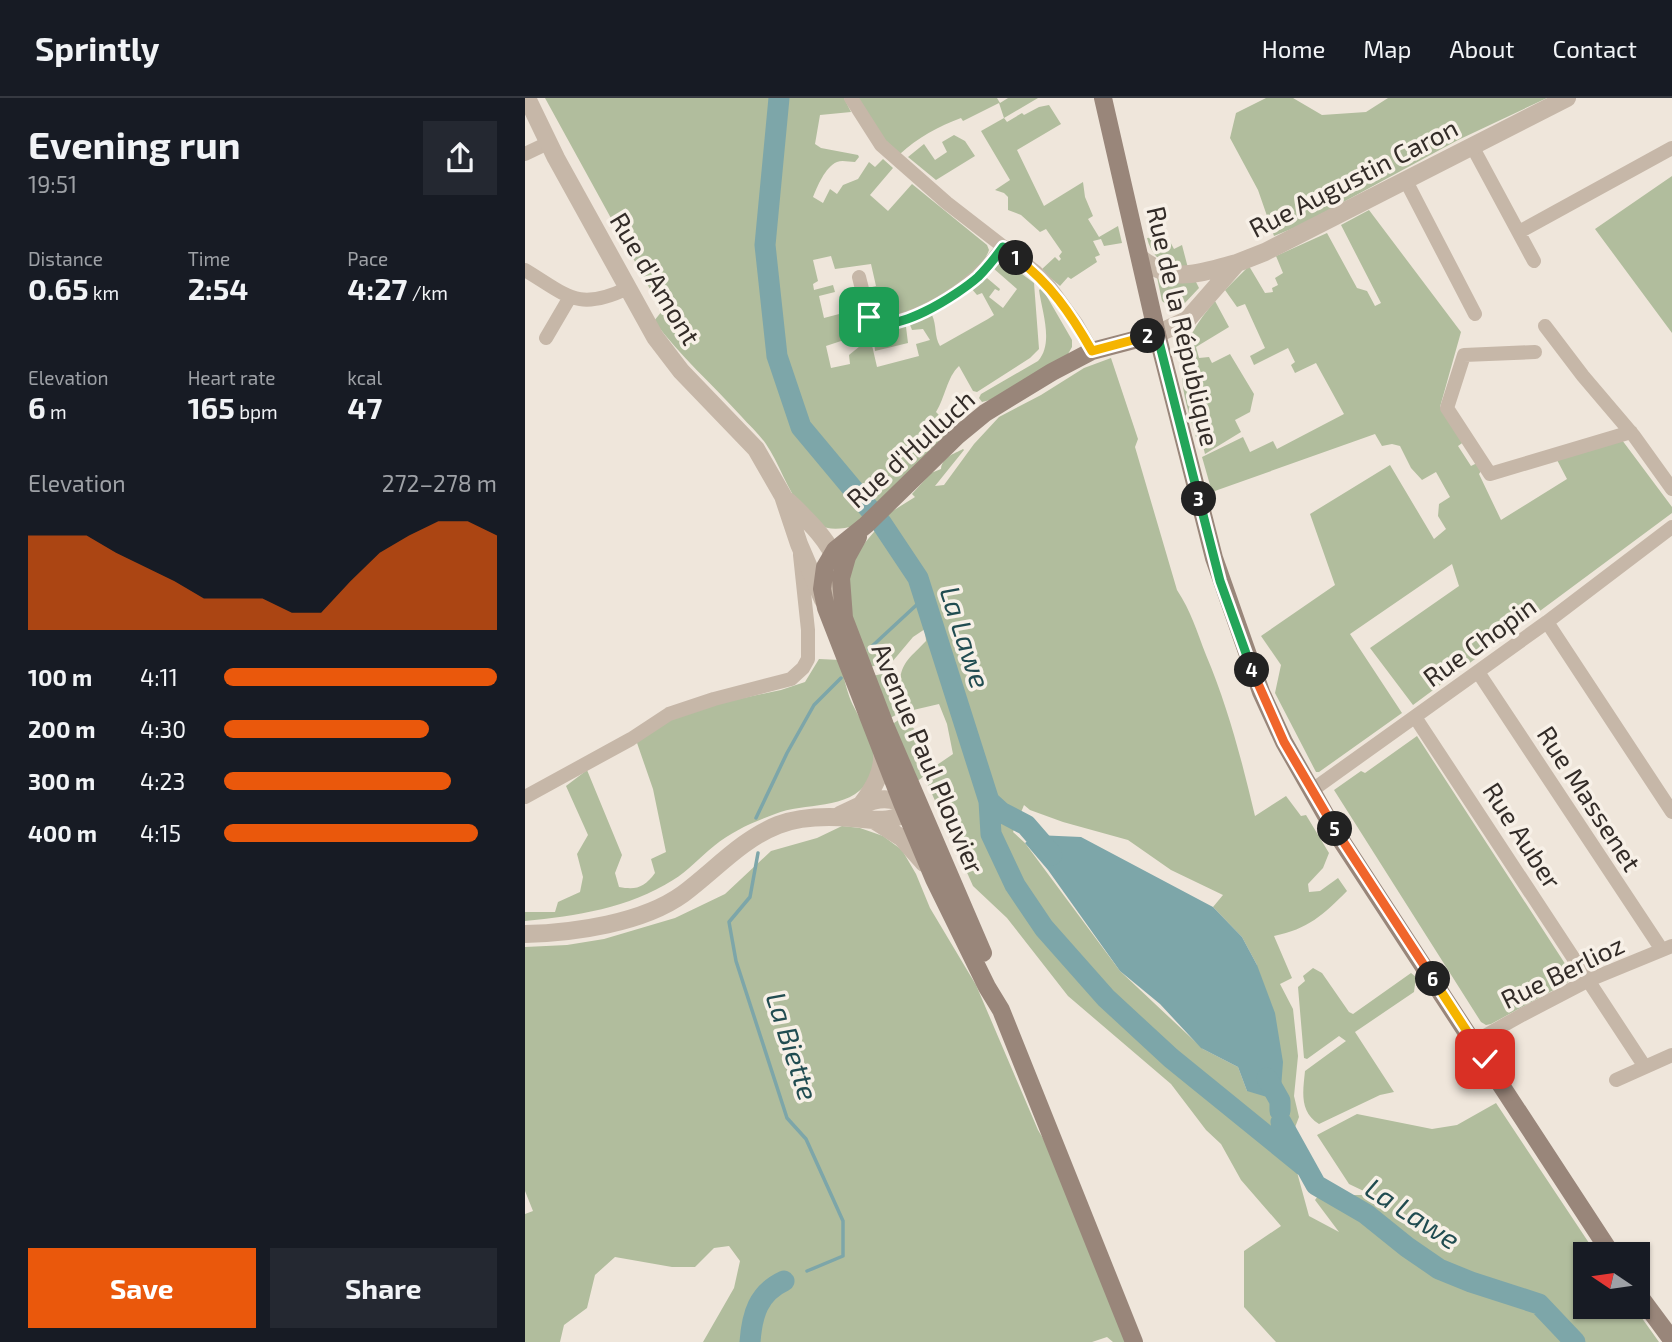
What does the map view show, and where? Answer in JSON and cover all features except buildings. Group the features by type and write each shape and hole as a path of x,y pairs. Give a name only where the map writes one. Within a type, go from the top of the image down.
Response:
{"main road":[{"name":"Rue de la République","path":"1103,98 1157,334 1220,581 1261,692 1311,791 1604,1242"},
{"name":"Rue d'Hulluch","path":"861,529 978,418 1022,389 1092,351 1157,334"},
{"name":"Avenue Paul Plouvier","path":"861,529 836,559 849,635 999,991 1001,1010"},
{"path":"826,608 822,589 836,559"},
{"name":"Avenue Paul Plouvier","path":"826,608 933,878 1001,1010 1135,1342"},
{"path":"1650,1310 1672,1340"}],"street":[{"name":"Rue d'Amont","path":"527,98 548,143 655,337 668,355 756,449 783,496 799,544 826,608"},
{"path":"851,98 881,145 947,203 1036,272 1076,323 1092,351"},
{"name":"Rue Augustin Caron","path":"1140,258 1156,270 1185,276 1237,263 1265,252 1567,98"},
{"path":"525,154 548,143"},
{"path":"1472,146 1534,261"},
{"path":"1519,232 1672,148"},
{"path":"1406,181 1475,314"},
{"path":"859,277 869,317 876,324 889,324 932,308 955,295 976,278 1003,247"},
{"name":"Rue Augustin Caron","path":"1157,334 1187,320 1237,263"},
{"path":"525,270 571,297 591,301 601,300 628,288"},
{"path":"1185,276 1202,280 1206,296"},
{"path":"546,338 571,297"},
{"path":"1545,326 1631,432 1672,489"},
{"path":"1535,352 1464,355 1447,408 1490,474 1631,432"},
{"path":"783,496 815,528 836,559"},
{"name":"Rue Chopin","path":"1311,791 1547,622 1672,527"},
{"path":"815,528 831,536 844,537 861,529"},
{"path":"799,544 811,554 836,559"},
{"path":"525,797 631,739 669,714 791,679 803,668 809,659 799,544"},
{"path":"1547,622 1672,812"},
{"name":"Rue Massenet","path":"1478,672 1667,948"},
{"name":"Rue Auber","path":"1415,717 1644,1067"},
{"path":"864,812 878,776 883,759 882,751"},
{"path":"906,807 911,785"},
{"path":"525,934 566,932 640,915 677,898 766,830 789,821 864,812 888,798 906,807 919,822 940,868 956,891"},
{"path":"864,812 911,846 933,878"},
{"name":"Rue Berlioz","path":"1474,1042 1589,980 1667,948"},
{"path":"1616,1080 1672,1055"}],"green space":[{"path":"545,98 844,98 851,112 820,115 815,144 821,148 859,157 855,162 841,161 829,168 813,197 823,203 830,189 837,194 843,185 858,179 869,162 875,167 883,159 893,168 870,195 888,211 912,184 987,245 989,250 977,268 961,284 922,307 888,319 877,316 872,304 868,288 876,286 871,264 835,269 831,256 813,260 818,281 813,284 814,290 833,285 835,292 819,296 824,318 843,313 841,304 861,299 867,325 862,334 826,346 831,368 850,364 849,355 865,342 871,341 877,367 919,356 916,344 930,340 923,329 912,330 910,325 932,315 940,346 988,319 994,315 982,293 977,295 971,288 987,278 1000,289 995,289 989,297 1003,308 1017,289 993,268 1002,259 1034,283 1039,349 1030,358 977,392 973,391 959,366 936,412 942,418 937,425 950,433 854,526 836,529 818,524 802,508 763,440 685,358 654,321 662,311"},
{"path":"858,98 997,98 1000,103 1008,98 1038,98 1004,118 999,103 963,121 961,118 953,121 921,138 900,154 883,138"},
{"path":"1266,98 1293,98 1322,115 1366,112 1388,98 1547,98 1458,140 1301,225 1274,236 1258,190 1230,138 1236,113"},
{"path":"1049,105 1061,124 1017,150 1044,206 1083,182 1085,197 1093,216 1088,219 1099,237 1118,226 1122,243 1104,246 1101,239 1093,241 1100,255 1095,257 1097,262 1071,279 1068,277 1060,286 1041,270 1055,257 1059,261 1062,252 1046,229 1040,232 1021,215 1008,210 1008,197 995,190 1010,180 981,131 1004,118 1007,122 1022,113 1024,115"},
{"path":"954,135 965,141 975,156 936,180 908,157 924,144 935,160 947,152 942,142"},
{"path":"1672,176 1672,333 1595,229"},
{"path":"1369,210 1461,332 1440,407 1465,441 1458,446 1471,466 1479,462 1483,468 1479,474 1501,520 1567,479 1556,458 1622,440 1672,507 1672,513 1413,705 1370,648 1459,586 1452,564 1350,634 1402,713 1316,772 1275,693 1281,665 1261,636 1335,585 1310,514 1390,465 1434,539 1446,529 1438,516 1439,504 1450,497 1436,472 1422,480 1411,468 1400,446 1382,446 1375,434 1212,492 1202,457 1243,437 1250,452 1273,441 1277,449 1344,414 1316,363 1295,373 1291,365 1295,362 1288,348 1254,365 1250,356 1265,348 1245,304 1237,307 1225,290 1249,266 1265,293 1273,292 1272,288 1278,285 1275,278 1283,273 1276,256 1327,233 1357,288 1367,291 1375,306 1381,303 1341,225"},
{"path":"1167,236 1174,249 1182,245 1188,268 1167,264 1153,252 1147,238"},
{"path":"1157,277 1195,280 1199,288 1183,305 1172,309 1162,301"},
{"path":"1042,288 1072,340 1072,347 1068,354 990,400 982,402 979,398 981,394 1038,361 1043,354 1046,336 1039,290"},
{"path":"1215,301 1229,327 1196,347 1199,358 1209,357 1212,363 1230,354 1254,394 1250,412 1235,420 1241,432 1205,454 1203,446 1199,447 1187,405 1182,371 1190,338"},
{"path":"903,325 906,327 908,343 875,351 874,339 880,330"},
{"path":"1111,358 1138,439 1135,447 1177,590 1193,622 1221,694 1255,816 1286,796 1301,816 1306,815 1329,853 1323,868 1308,884 1309,892 1320,891 1338,878 1347,891 1314,920 1274,936 1292,978 1280,984 1293,1009 1298,1056 1294,1096 1299,1117 1289,1143 1309,1216 1339,1232 1315,1200 1328,1183 1340,1195 1372,1195 1349,1184 1317,1135 1357,1114 1432,1129 1457,1125 1496,1103 1588,1242 1573,1242 1573,1320 1643,1320 1659,1342 1276,1342 1244,1307 1244,1251 1281,1226 1241,1180 1221,1144 1206,1130 1171,1084 1068,996 1007,918 973,886 924,776 915,783 891,725 900,719 907,722 921,739 934,767 953,754 947,724 939,704 909,711 902,695 900,681 903,667 926,641 925,629 913,637 892,662 869,667 850,619 849,571 858,551 884,520 891,512 915,497 912,494 931,473 941,469 946,459 963,449 935,486 944,485 974,444 999,417 1084,368","holes":["1024,805 1030,810 1128,840 1171,870 1223,895 1213,907 1242,937 1257,965 1247,1091 1238,1067 1203,1049 1120,971 1025,843 1013,832"]},
{"path":"819,659 840,660 849,696 870,740 873,771 860,791 838,801 787,810 743,827 678,876 638,898 583,913 525,921 525,912 555,912 558,902 580,892 583,877 577,854 588,835 566,786 587,770 622,855 615,873 619,887 635,888 643,885 655,873 651,859 666,852 653,789 636,740 670,719 715,704 805,682"},
{"path":"891,675 902,712 888,719 872,676"},
{"path":"1417,736 1573,976 1572,980 1491,1024 1481,1022 1334,790 1361,771 1365,773"},
{"path":"842,826 860,828 883,836 902,850 916,874 930,908 976,985 1038,1130 1050,1150 1126,1342 1113,1342 1107,1337 1092,1342 703,1342 734,1288 740,1261 729,1246 714,1248 695,1267 672,1267 615,1257 595,1275 587,1308 564,1325 560,1342 525,1342 525,1214 533,1211 525,1191 525,947 567,945 604,939 675,918 725,894 771,851 817,838"},
{"path":"1313,968 1322,973 1353,1014 1411,973 1416,977 1414,992 1355,1032 1394,1092 1380,1095 1319,1124 1305,1107 1305,1071 1346,1041 1339,1036 1307,1059 1304,1058 1298,987 1305,981 1303,976"}],"water":[{"path":"1036,835 1081,837 1213,907 1242,937 1257,965 1275,1013 1283,1062 1280,1101 1247,1091 1238,1067 1201,1048 1160,1004 1120,971 1048,870 1025,843"}],"waterway":[{"name":"La Lawe","path":"779,98 765,245 777,356 801,427 882,524 918,578 989,801 1001,812 1026,825 1052,855"},
{"name":"La Biette","path":"869,649 924,598"},
{"name":"La Biette","path":"756,818 787,753 814,705 841,678"},
{"path":"989,801 991,834 1015,885 1044,928 1106,998 1171,1058 1304,1166"},
{"name":"La Biette","path":"758,853 750,897 729,922 736,961 787,1118 806,1139 843,1221 843,1256 807,1271"},
{"name":"La Lawe","path":"1267,1078 1280,1101 1280,1111"},
{"name":"La Lawe","path":"1281,1122 1316,1185 1366,1214 1439,1269 1539,1304 1575,1342"},
{"name":"La Biette","path":"750,1342 755,1314 762,1298 784,1281"}],"route":[{"path":"869,317 876,324 889,324 932,308 955,295 976,278 991,264 1003,247 1036,272 1050,287 1064,304 1092,351 1157,334 1220,581 1251,669 1272,718 1333,828 1485,1059"}]}
